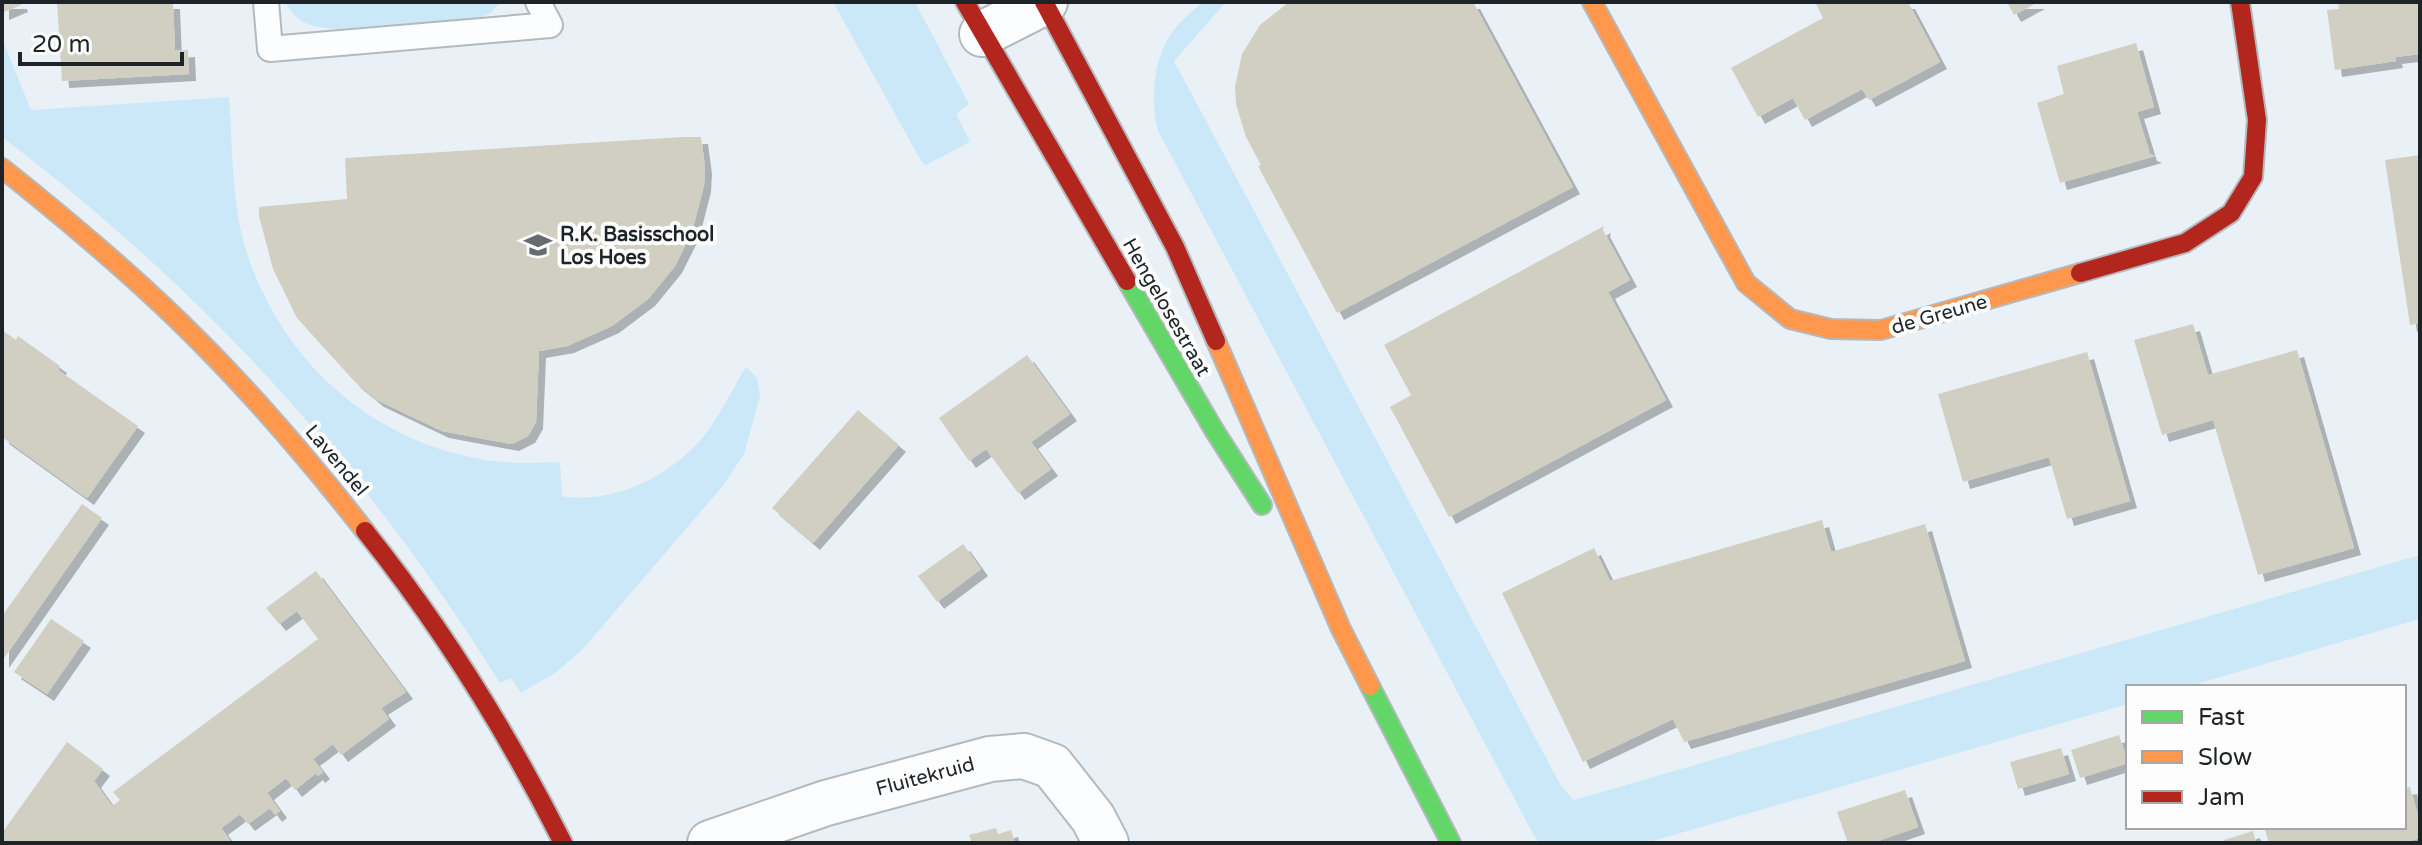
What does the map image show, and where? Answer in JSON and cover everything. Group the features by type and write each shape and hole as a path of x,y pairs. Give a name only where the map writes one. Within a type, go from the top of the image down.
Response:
{"street":[{"path":"973,18 1044,2"},
{"name":"Hengelosestraat","path":"1044,2 1175,247 1341,629 1451,843"},
{"name":"de Greune","path":"1592,2 1746,283 1790,319 1831,329 1881,330 2185,243 2231,213 2253,177 2257,120 2240,2"},
{"name":"Hengelosestraat","path":"973,18 1214,430 1341,629"},
{"name":"Lavendel","path":"2,168 109,254 172,312 233,373 305,454 372,537 434,624 518,758 563,843"},
{"name":"Fluitekruid","path":"710,843 826,803 990,759 1024,756 1052,766 1093,818 1106,843"}],"lane":[{"path":"266,2 270,49 550,25 538,2"}],"shaded area":[{"path":"285,2 501,2 491,13 479,18 337,29 300,20"},
{"path":"833,2 915,2 969,104 956,114 970,142 926,165 921,161"},
{"path":"1202,2 1226,2 1174,61 1561,786 1574,800 2420,555 2420,619 2193,685 2126,685 2126,705 1646,843 1538,843 1158,131 1154,107 1157,68 1165,44 1182,21"},
{"path":"2,38 31,110 229,97 238,215 247,253 262,291 282,326 333,387 364,412 399,432 475,458 528,463 560,462 562,496 602,496 640,484 676,463 691,450 710,428 746,367 757,378 760,396 744,454 722,487 582,650 555,673 521,693 511,678 500,683 448,603 393,528 276,387 214,321 147,257 2,137"}],"building":[{"path":"2,2 20,2 21,5 2,13"},
{"path":"57,2 173,2 175,51 188,50 189,74 62,81"},
{"path":"1289,2 1473,2 1573,187 1337,313 1258,166 1261,165 1246,137 1236,104 1235,87 1242,54 1260,25"},
{"path":"1815,2 1908,2 1940,62 1869,100 1862,89 1805,120 1793,98 1758,117 1731,68 1823,18"},
{"path":"2007,2 2038,2 2014,15"},
{"path":"2338,2 2420,2 2420,54 2395,57 2396,61 2335,70 2327,10 2339,9"},
{"path":"2136,43 2154,107 2137,112 2150,154 2155,156 2060,183 2037,103 2064,94 2057,66"},
{"path":"701,137 704,185 692,232 675,266 648,299 612,326 567,346 539,351 536,422 528,436 512,444 442,431 377,400 355,382 297,318 273,269 259,216 259,207 347,199 345,158"},
{"path":"2420,155 2420,323 2410,325 2385,160"},
{"path":"1604,226 1603,230 1630,280 1608,292 1666,400 1449,517 1390,407 1411,395 1384,345"},
{"path":"2193,324 2208,375 2297,350 2354,548 2258,575 2213,420 2162,435 2134,340"},
{"path":"2,330 16,340 18,336 60,366 58,370 138,426 87,498 2,437"},
{"path":"2087,352 2130,501 2067,519 2049,457 1963,482 1938,394"},
{"path":"1027,355 1070,414 1031,442 1051,469 1018,493 986,449 969,461 939,418"},
{"path":"858,410 899,445 813,543 772,508"},
{"path":"82,504 102,518 2,661 2,616"},
{"path":"1822,520 1831,552 1925,524 1965,661 1684,742 1673,719 1583,762 1502,593 1594,548 1610,581"},
{"path":"963,544 981,569 937,602 918,576"},
{"path":"316,571 406,692 381,708 389,719 341,755 333,744 313,759 323,772 318,776 316,773 295,790 286,778 267,793 280,811 275,815 270,808 248,824 240,814 221,828 232,843 7,843 2,839 2,833 67,742 103,769 94,781 112,806 120,800 113,792 318,639 297,611 279,624 266,608"},
{"path":"51,619 84,641 47,694 14,672"},
{"path":"2119,735 2126,764 2080,778 2071,750"},
{"path":"2061,748 2069,774 2018,789 2010,762"},
{"path":"2410,787 2420,823 2420,838 2402,843 2269,843 2265,830 2268,829 2406,829 2406,788"},
{"path":"1905,790 1918,827 1872,843 1848,843 1837,812"},
{"path":"996,828 998,834 1011,830 1015,843 972,843 969,835"},
{"path":"2253,831 2256,843 2225,843 2224,840"}],"traffic: fast":[{"path":"1127,281 1262,505"},
{"path":"1370,686 1451,843"}],"traffic: slow":[{"path":"1592,2 1746,283 1790,319 1831,329 1881,330 2080,273"},
{"path":"2,168 104,252 200,342 285,434 365,531"},
{"path":"1216,341 1341,629 1370,686"}],"traffic: jam":[{"path":"965,2 1127,281"},
{"path":"1044,2 1175,247 1216,341"},
{"path":"2080,273 2185,243 2231,213 2253,177 2257,120 2240,2"},
{"path":"365,531 420,604 472,682 520,762 563,843"}],"place":[{"name":"R.K. Basisschool Los Hoes","path":"538,245"}]}
